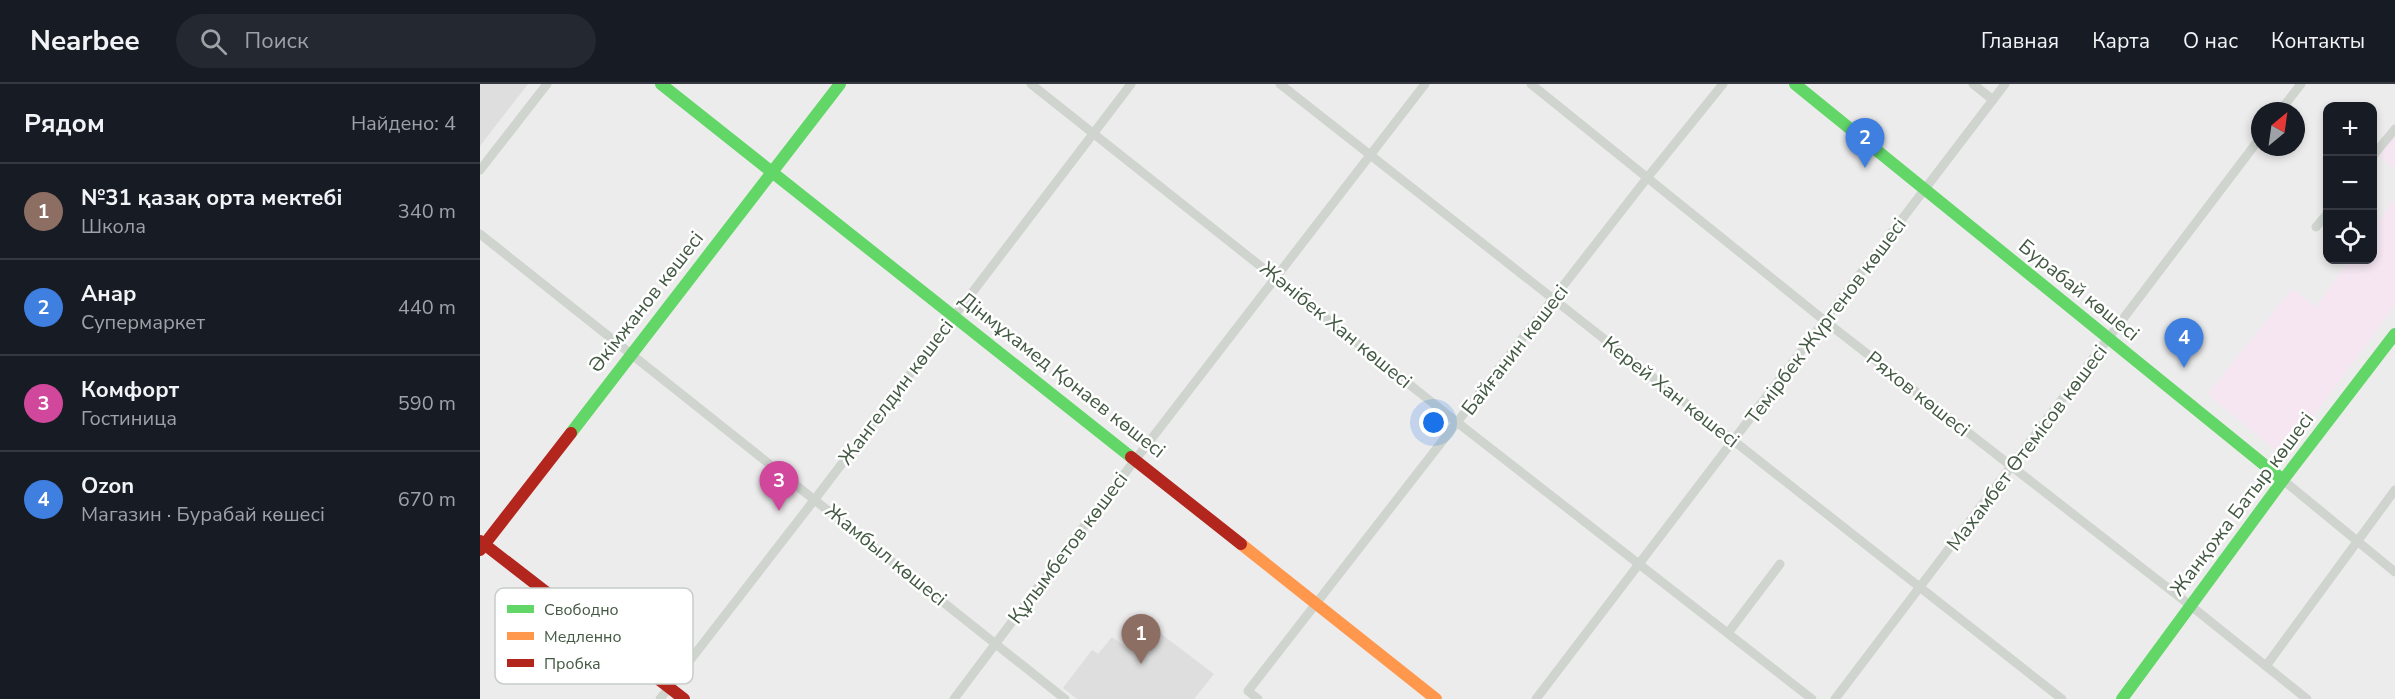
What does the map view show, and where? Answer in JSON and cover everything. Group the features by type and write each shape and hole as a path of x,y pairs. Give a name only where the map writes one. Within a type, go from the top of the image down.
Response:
{"street":[{"path":"480,170 547,84"},
{"name":"Дінмұхамед Қонаев көшесі","path":"661,84 955,315 1436,699"},
{"name":"Әкімжанов көшесі","path":"482,545 840,84"},
{"name":"Жәнібек Хан көшесі","path":"1031,84 1458,423 1812,699"},
{"name":"Жангелдин көшесі","path":"693,656 1131,84"},
{"name":"Керей Хан көшесі","path":"1280,84 2062,699"},
{"name":"Құлымбетов көшесі","path":"954,699 1425,84"},
{"name":"Ряхов көшесі","path":"1531,84 1825,321 2192,606 2307,699"},
{"name":"Байғанин көшесі","path":"1258,699 1248,692 1647,178 1723,84"},
{"name":"Бурабай көшесі","path":"1795,84 2395,572"},
{"path":"1973,84 1993,100"},
{"name":"Темірбек Жүргенов көшесі","path":"1536,699 2005,84"},
{"path":"2287,102 2299,85"},
{"path":"2374,156 2395,129"},
{"name":"Махамбет Өтемісов көшесі","path":"1835,699 2251,150"},
{"path":"2316,227 2323,219"},
{"name":"Жамбыл көшесі","path":"480,234 1065,699"},
{"name":"Жанқожа Батыр көшесі","path":"2122,699 2283,480 2395,334"},
{"path":"2266,666 2395,490"},
{"path":"482,545 539,588"},
{"path":"1728,633 1780,564"},
{"path":"665,684 684,699"},
{"name":"Жангелдин көшесі","path":"660,699 671,684"}],"shaded area":[{"path":"480,84 528,84 480,146"},
{"path":"2395,129 2395,169 2377,152"},
{"path":"2395,198 2395,305 2284,457 2207,394 2292,289 2316,307 2346,264 2377,264 2377,223"},
{"path":"1148,624 1214,674 1194,699 1077,699 1063,688 1092,650 1098,654 1112,637 1128,649"}],"traffic: fast":[{"path":"661,84 1131,457"},
{"path":"571,433 840,84"},
{"path":"1795,84 2283,480"},
{"path":"2122,699 2283,480 2395,334"}],"traffic: slow":[{"path":"1241,544 1436,699"}],"traffic: jam":[{"path":"480,550 571,433"},
{"path":"1131,457 1241,544"},
{"path":"480,541 541,588"},
{"path":"665,684 684,699"}],"place":[{"name":"Анар","path":"1865,168"},
{"name":"Ozon","path":"2184,368"},
{"name":"Комфорт","path":"779,511"},
{"name":"№31 қазақ орта мектебі","path":"1141,664"}]}
